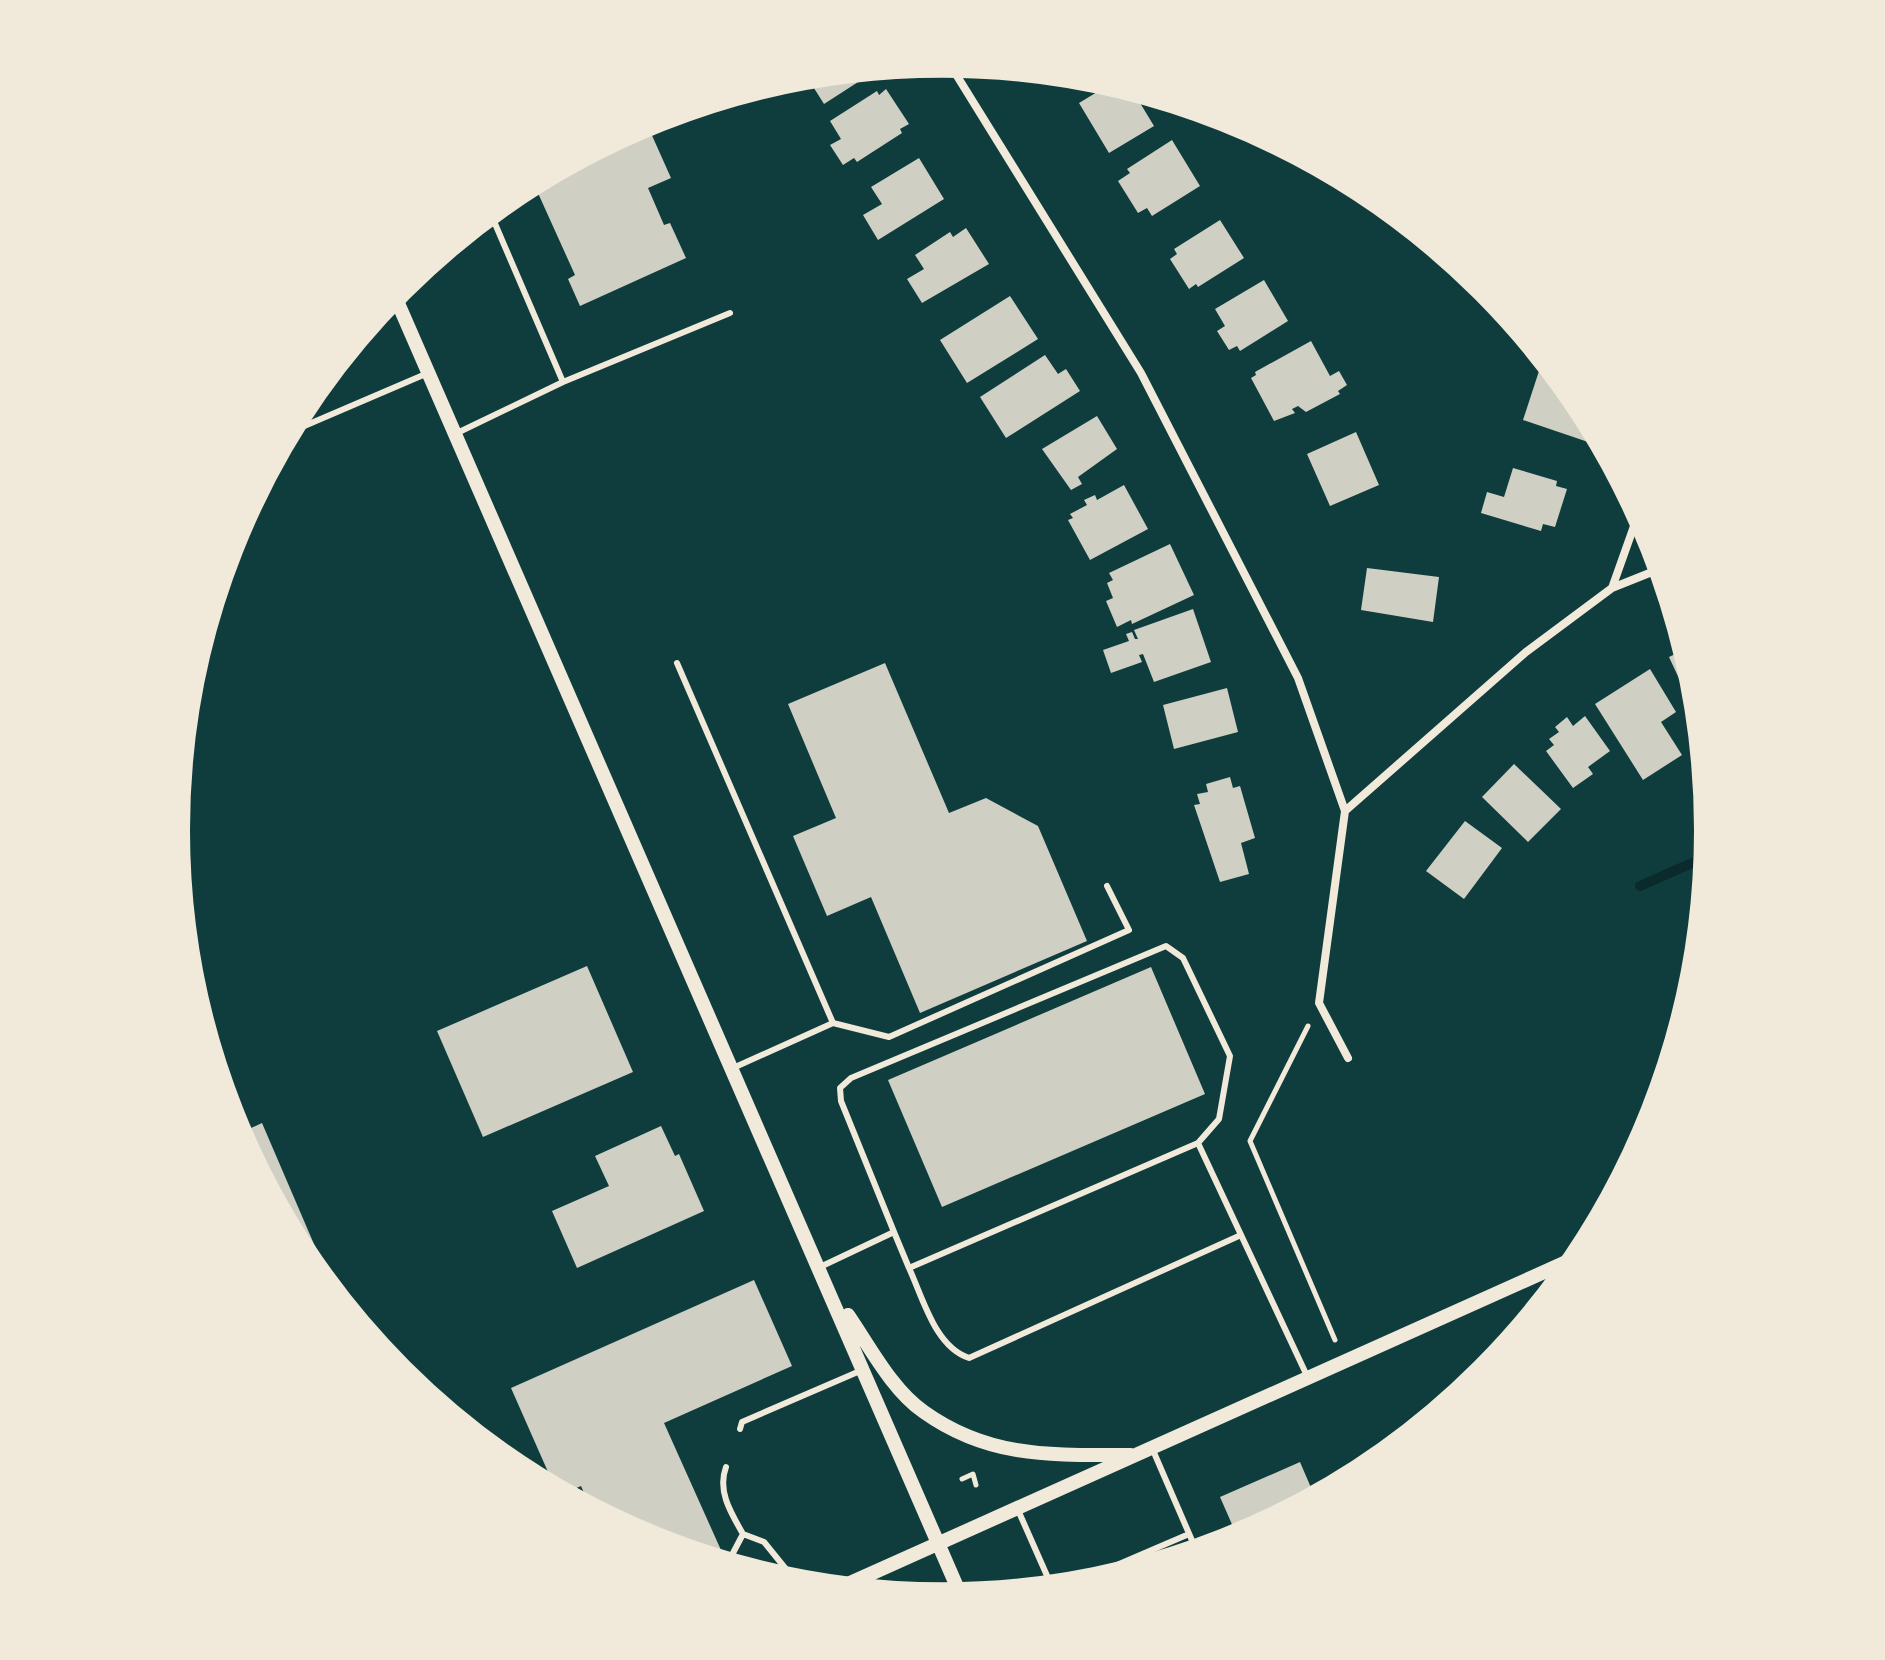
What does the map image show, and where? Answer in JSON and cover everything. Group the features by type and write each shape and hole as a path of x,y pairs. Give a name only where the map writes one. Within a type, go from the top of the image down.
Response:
{"street":[{"path":"957,77 1141,373 1298,678 1345,811 1319,1003 1348,1058"},
{"path":"400,307 941,1542 956,1583"},
{"path":"1612,588 1633,528"},
{"path":"1345,811 1526,652 1612,588 1650,573"},
{"path":"859,1579 1557,1266"},
{"path":"827,1284 887,1372 922,1411 977,1441 1031,1455 1135,1455"}],"lane":[{"path":"495,224 563,382"},
{"path":"455,434 563,382 730,313"},
{"path":"308,425 428,373"},
{"path":"677,663 833,1023"},
{"path":"733,1068 833,1023 889,1037 1129,930 1107,886"},
{"path":"909,1268 1198,1143 1219,1119 1230,1056 1183,958 1166,946 851,1078 840,1088 841,1101 909,1268 944,1341 954,1353 969,1358 1241,1235"},
{"path":"1198,1143 1308,1378"},
{"path":"820,1267 894,1232"},
{"path":"740,1429 742,1422 865,1369"},
{"path":"1152,1448 1192,1541"},
{"path":"726,1467 721,1480 726,1500 743,1534 764,1542 785,1567"},
{"path":"1018,1508 1048,1577"},
{"path":"733,1554 743,1534"},
{"path":"1126,1561 1189,1534"}],"path":[{"path":"1319,1003 1250,1141 1344,1362"},
{"path":"962,1479 973,1474 976,1485"}],"building":[{"path":"860,81 824,104 813,87"},
{"path":"886,89 909,124 900,129 902,133 857,162 854,158 843,165 830,145 841,139 830,121 877,91 879,95"},
{"path":"1097,92 1140,103 1154,126 1109,153 1079,103"},
{"path":"651,134 671,178 648,188 664,225 670,223 686,258 580,306 568,279 575,275 538,194"},
{"path":"1172,140 1200,186 1152,216 1147,208 1138,213 1118,181 1130,173 1127,169"},
{"path":"919,158 944,199 878,240 863,215 882,204 871,187"},
{"path":"1220,220 1244,258 1198,287 1196,284 1189,289 1170,259 1177,254 1174,249"},
{"path":"966,228 989,264 922,303 907,279 924,269 915,255 950,232 953,237"},
{"path":"1264,280 1288,321 1240,351 1237,346 1229,350 1217,331 1225,326 1215,309"},
{"path":"1010,296 1038,339 967,383 940,340"},
{"path":"1311,341 1330,376 1339,371 1347,385 1338,391 1340,394 1306,412 1298,406 1292,409 1295,413 1274,421 1251,378 1256,375 1255,372"},
{"path":"1045,355 1058,374 1066,369 1080,391 1006,438 980,397"},
{"path":"1539,371 1542,372 1588,442 1523,420"},
{"path":"1097,416 1117,449 1078,477 1082,484 1071,490 1042,449"},
{"path":"1356,432 1379,485 1330,506 1307,454"},
{"path":"1513,468 1557,481 1556,486 1567,489 1555,527 1543,524 1541,531 1481,513 1487,492 1504,497"},
{"path":"1124,485 1148,529 1090,560 1068,520 1073,518 1070,514 1087,505 1084,500 1095,495 1097,500"},
{"path":"1170,544 1194,595 1132,624 1131,620 1117,627 1106,601 1113,598 1107,583 1113,580 1109,573"},
{"path":"1367,568 1439,577 1433,622 1361,610"},
{"path":"1193,609 1211,662 1154,682 1143,654 1139,655 1142,662 1111,673 1103,650 1129,641 1126,634 1132,632 1138,639 1134,630"},
{"path":"1675,654 1682,686 1669,657"},
{"path":"885,663 949,813 986,798 1038,826 1087,941 920,1013 871,897 827,916 793,836 836,818 788,704"},
{"path":"1650,669 1676,712 1661,722 1682,755 1643,780 1595,704"},
{"path":"1227,688 1238,732 1174,749 1163,705"},
{"path":"1585,716 1610,751 1588,767 1593,774 1573,788 1546,751 1554,745 1549,739 1559,732 1555,727 1567,717 1573,726"},
{"path":"1514,764 1561,809 1528,842 1482,797"},
{"path":"1230,777 1233,788 1240,786 1255,838 1241,843 1249,874 1220,882 1194,805 1200,804 1197,794 1208,792 1206,784"},
{"path":"1465,821 1502,848 1464,899 1426,871"},
{"path":"587,966 633,1072 483,1137 437,1031"},
{"path":"1151,967 1205,1094 942,1207 888,1080"},
{"path":"262,1123 316,1249 290,1207 250,1128"},
{"path":"661,1126 675,1156 679,1154 704,1211 577,1268 552,1211 609,1186 595,1156"},
{"path":"754,1280 792,1366 664,1423 721,1550 654,1527 584,1493 581,1486 575,1488 548,1472 511,1388"},
{"path":"1300,1462 1311,1487 1233,1526 1220,1497"}],"waterway":[{"path":"1640,886 1695,862"}]}
